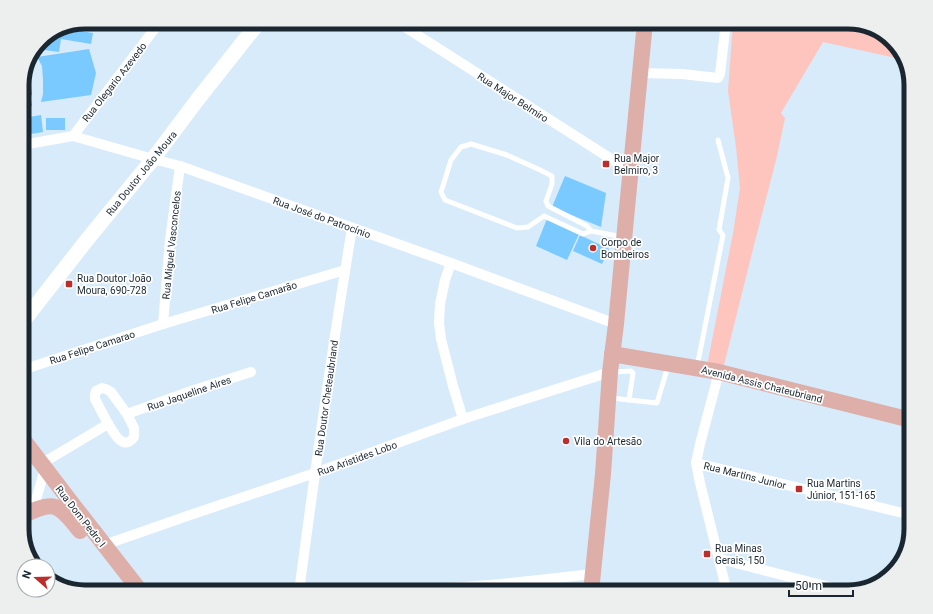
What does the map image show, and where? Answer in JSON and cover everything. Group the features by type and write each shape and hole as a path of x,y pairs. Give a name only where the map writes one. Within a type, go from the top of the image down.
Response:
{"main road":[{"name":"Rua Doutor João Moura","path":"29,314 86,240 153,159 253,29"},
{"path":"592,585 603,474 610,372 645,29"},
{"name":"Avenida Assis Chateubriand","path":"612,354 719,372 904,418"},
{"name":"Rua Dom Pedro I","path":"29,448 135,585"},
{"path":"29,513 46,507 54,507 61,510 121,585"}],"street":[{"name":"Rua Olegario Azevedo","path":"73,136 157,29"},
{"name":"Rua Major Belmiro","path":"408,29 630,171"},
{"path":"640,73 682,74 718,78 720,74 725,29"},
{"name":"Rua José do Patrocínio","path":"29,144 73,136 180,166 451,262 616,324"},
{"name":"Rua Miguel Vasconcelos","path":"163,324 170,240 180,166"},
{"name":"Rua Doutor Cheteaubriand","path":"300,585 315,473 352,228"},
{"path":"451,262 441,298 439,323 441,339 463,419"},
{"name":"Rua Felipe Camarão","path":"163,324 345,270"},
{"name":"Rua Felipe Camarao","path":"29,368 163,324"},
{"name":"Rua Jaqueline Aires","path":"127,414 194,390 251,372"},
{"name":"Rua Aristides Lobo","path":"104,545 315,473 463,419 610,372"},
{"path":"719,372 696,463 726,585"},
{"path":"102,388 111,392 127,414 134,428 134,438 131,441 123,442 118,439 108,424 95,400 96,391 102,388"},
{"path":"29,510 43,467 108,424"},
{"name":"Rua Martins Junior","path":"696,463 904,513"},
{"path":"720,559 822,585"},
{"path":"489,585 593,574"}],"lane":[{"path":"697,368 722,235 719,230 728,178 718,140"},
{"path":"591,231 587,226 548,206 546,201 552,184 552,176 507,155 471,144 461,147 451,160 441,192 445,200 517,228 528,227 544,216 583,234 591,231 624,238"},
{"path":"608,397 657,403 669,363"},
{"path":"610,372 631,371 634,373 629,400"}],"shaded area":[{"path":"732,29 856,29 879,38 890,48 897,58 823,42 781,113 785,118 777,156 723,369 707,366 733,233 740,188 728,91"}],"water":[{"path":"30,76 32,95 29,95"},
{"path":"29,100 31,100 32,106 29,107"}],"building":[{"path":"74,30 93,33 91,44 61,39 59,52 41,50 54,38 63,33"},
{"path":"89,49 96,73 91,95 41,102 43,94 42,66 37,57"},
{"path":"41,115 43,132 29,134 29,117"},
{"path":"46,118 65,118 65,130 46,130"},
{"path":"565,176 606,193 601,227 552,207"},
{"path":"547,219 579,234 567,260 536,246"},
{"path":"580,235 609,249 602,264 573,251"}],"place":[{"name":"Rua Major Belmiro, 3","path":"606,164"},
{"name":"Corpo de Bombeiros","path":"593,248"},
{"name":"Rua Doutor João Moura, 690-728","path":"69,284"},
{"name":"Vila do Artesão","path":"566,441"},
{"name":"Rua Martins Júnior, 151-165","path":"799,489"},
{"name":"Rua Minas Gerais, 150","path":"707,554"}]}
